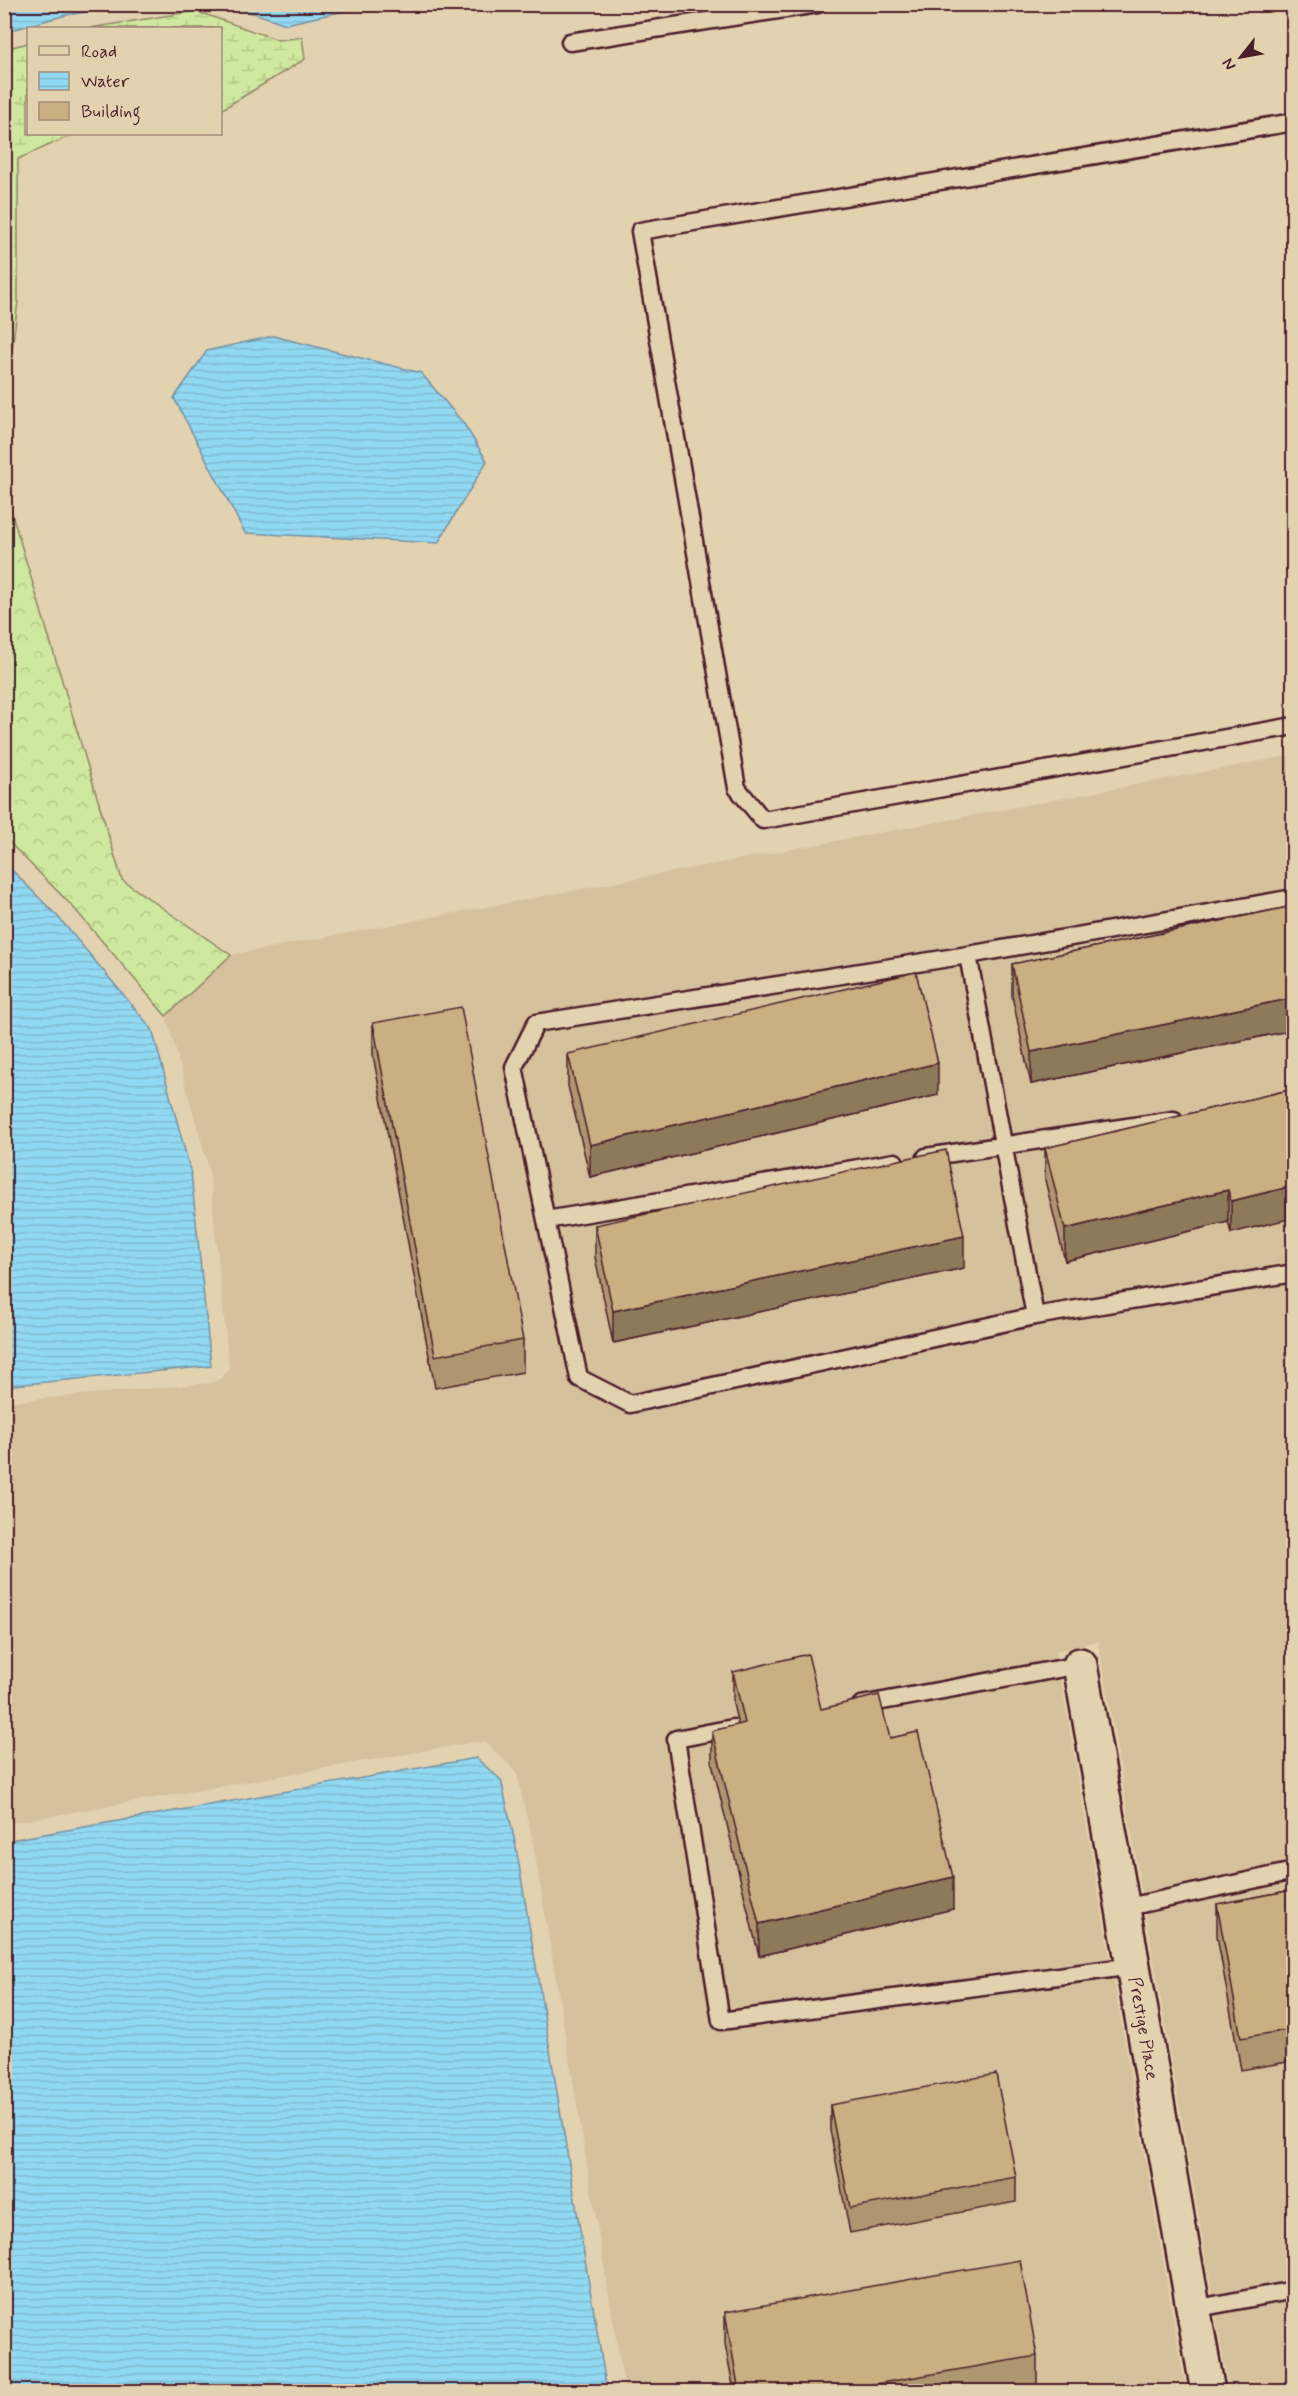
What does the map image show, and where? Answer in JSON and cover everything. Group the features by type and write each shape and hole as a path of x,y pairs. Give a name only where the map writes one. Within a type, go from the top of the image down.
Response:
{"street":[{"name":"Prestige Place","path":"1080,1665 1208,2391"}],"lane":[{"path":"570,42 818,4"},
{"path":"1293,122 640,231 737,788 762,820 1293,726"},
{"path":"1293,898 968,955 536,1023 514,1067 579,1378 630,1404 1035,1316 1293,1273"},
{"path":"968,955 1035,1316"},
{"path":"546,1220 1003,1144 1189,1117"},
{"path":"841,1708 1080,1665"},
{"path":"733,1728 676,1739 721,2021 1133,1966"},
{"path":"1123,1908 1293,1871"},
{"path":"1193,2309 1293,2290"}],"shaded area":[{"path":"1293,755 1293,2391 1229,2391 1098,1641 1056,1651 1186,2391 625,2391 533,1843 516,1771 485,1742 475,1742 5,1824 5,1402 211,1383 222,1378 229,1368 209,1169 166,1016 231,955"}],"green space":[{"path":"196,11 278,40 302,37 305,59 222,109 222,27 96,27"},
{"path":"27,43 27,135 72,135 18,159 18,301 5,408 5,49"},
{"path":"5,491 122,880 231,955 166,1016 73,907 5,838"}],"water":[{"path":"5,4 133,5 66,15 5,32"},
{"path":"362,4 358,8 286,24 230,5"},
{"path":"273,336 421,373 464,424 487,461 438,543 245,533 174,398 207,351"},
{"path":"5,863 60,919 152,1029 191,1173 211,1366 5,1386"},
{"path":"476,1758 501,1780 516,1847 607,2391 5,2391 5,1841"}],"building":[{"path":"1293,906 1293,998 1031,1052 1012,964"},
{"path":"916,972 938,1063 590,1145 568,1054"},
{"path":"461,1007 523,1340 435,1356 373,1023"},
{"path":"1293,1089 1293,1186 1231,1201 1228,1190 1065,1229 1045,1148"},
{"path":"946,1150 964,1236 613,1311 595,1225"},
{"path":"808,1654 821,1709 879,1695 890,1738 918,1732 953,1877 759,1924 712,1731 745,1723 733,1672"},
{"path":"1293,1890 1293,2029 1241,2038 1217,1904"},
{"path":"996,2074 1016,2177 850,2208 830,2105"},
{"path":"1020,2260 1037,2356 835,2391 739,2391 725,2312"}]}
